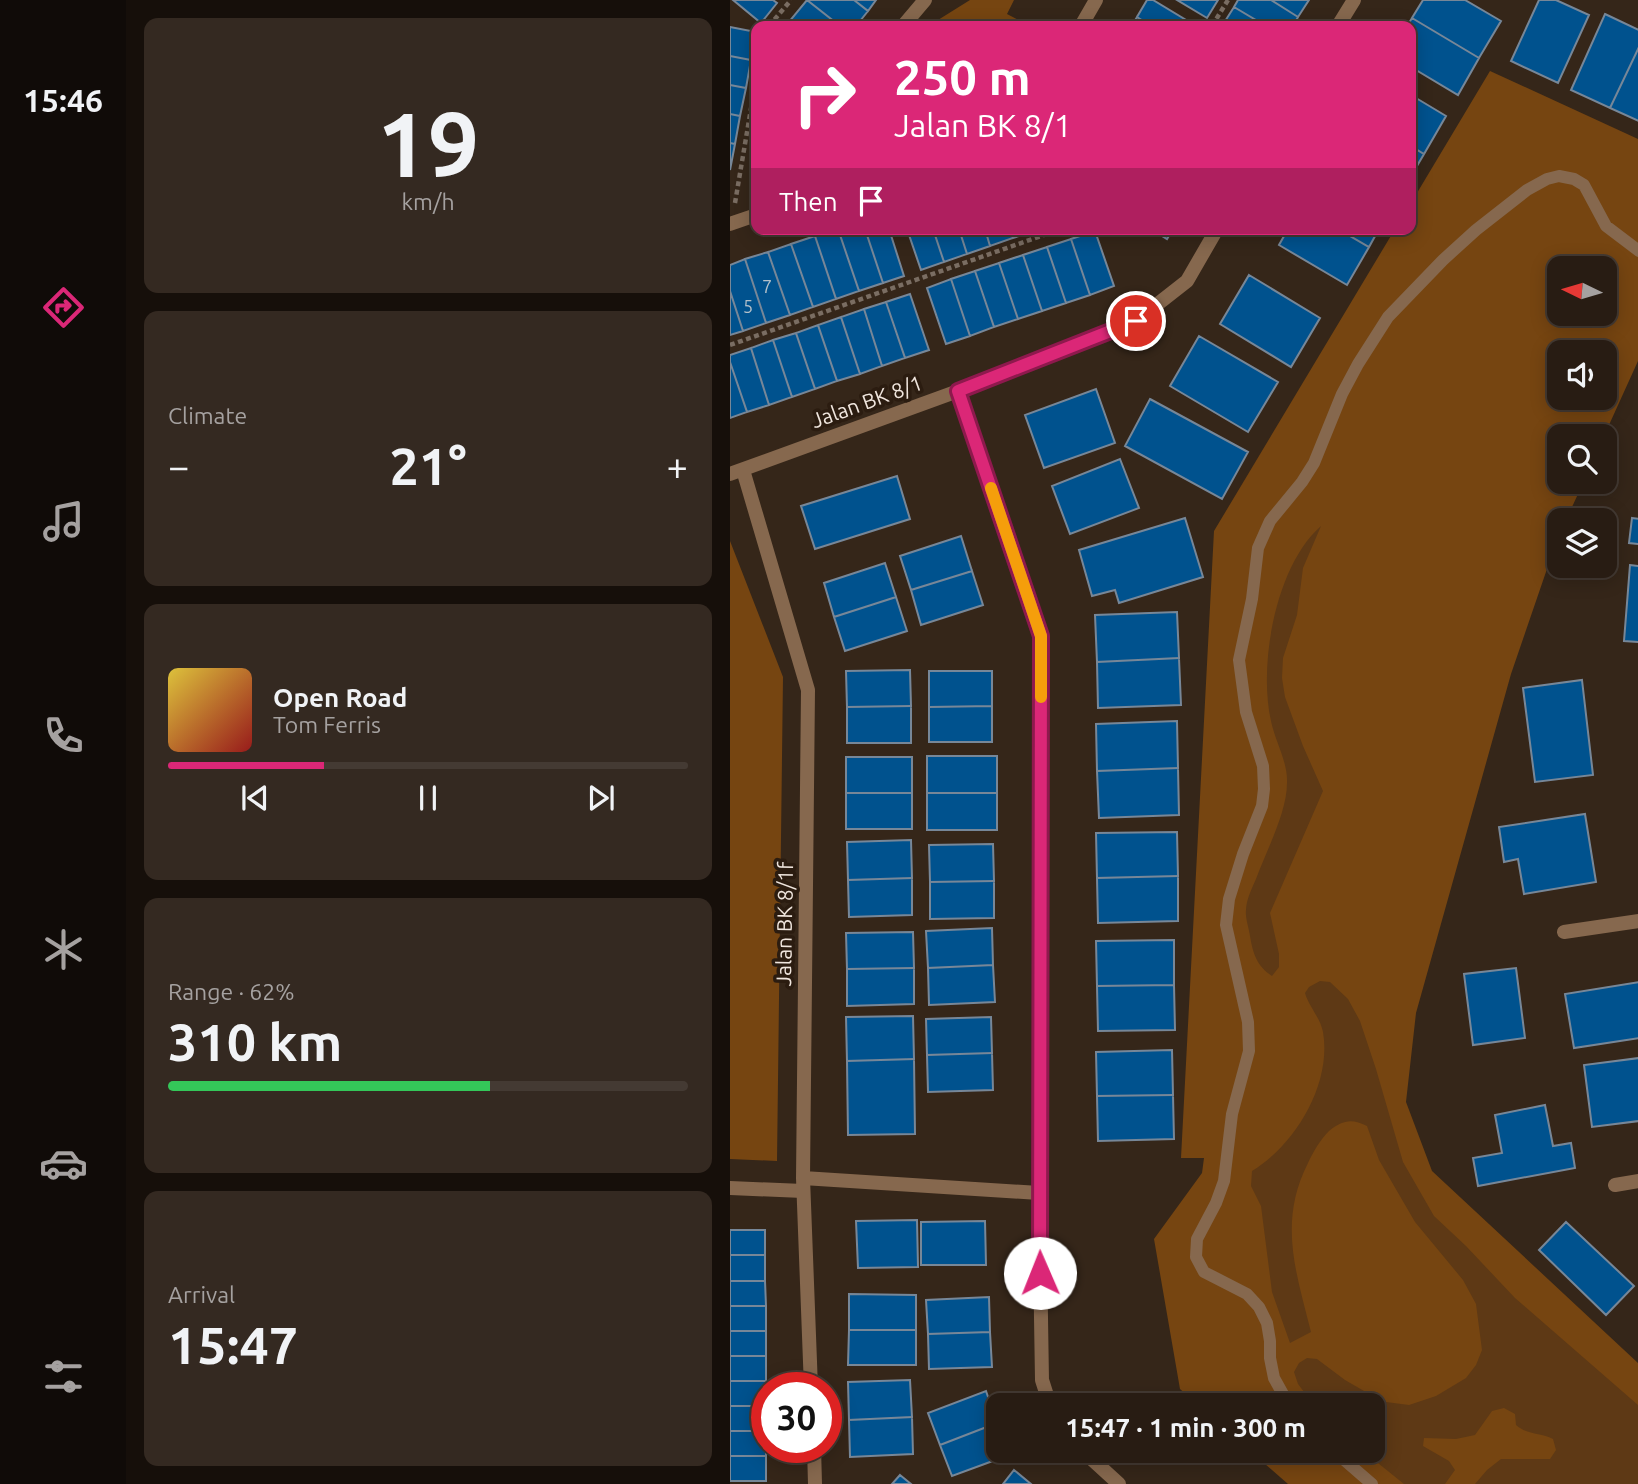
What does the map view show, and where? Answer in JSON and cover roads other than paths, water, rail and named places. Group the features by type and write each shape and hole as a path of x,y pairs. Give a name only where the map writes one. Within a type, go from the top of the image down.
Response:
{"street":[{"path":"907,21 925,0"},
{"path":"1084,21 1096,0"},
{"path":"1341,21 1354,0"},
{"path":"731,223 751,217"},
{"name":"Jalan BK 8/1","path":"736,472 958,391 1136,321 1187,281 1214,235"},
{"path":"958,391 1041,636 1039,1193 1042,1380 1046,1393"},
{"name":"Jalan BK 8/1f","path":"736,472 808,690 803,1184 810,1372"},
{"path":"1564,932 1638,920"},
{"path":"1615,1185 1638,1181"},
{"path":"730,1188 803,1184 1039,1193"},
{"path":"814,1463 815,1484"},
{"path":"1096,1463 1119,1484"}],"lane":[{"path":"1282,1393 1274,1378 1267,1322 1259,1307 1247,1294 1204,1272 1196,1257 1197,1239 1224,1181 1232,1114 1249,1051 1248,1022 1226,925 1229,899 1262,806 1264,789 1263,766 1246,712 1239,660 1252,599 1258,548 1270,521 1314,463 1342,394 1389,317 1451,253 1527,190 1559,176 1574,179 1584,185 1606,226 1638,251"},
{"path":"1348,1463 1372,1484"}]}
